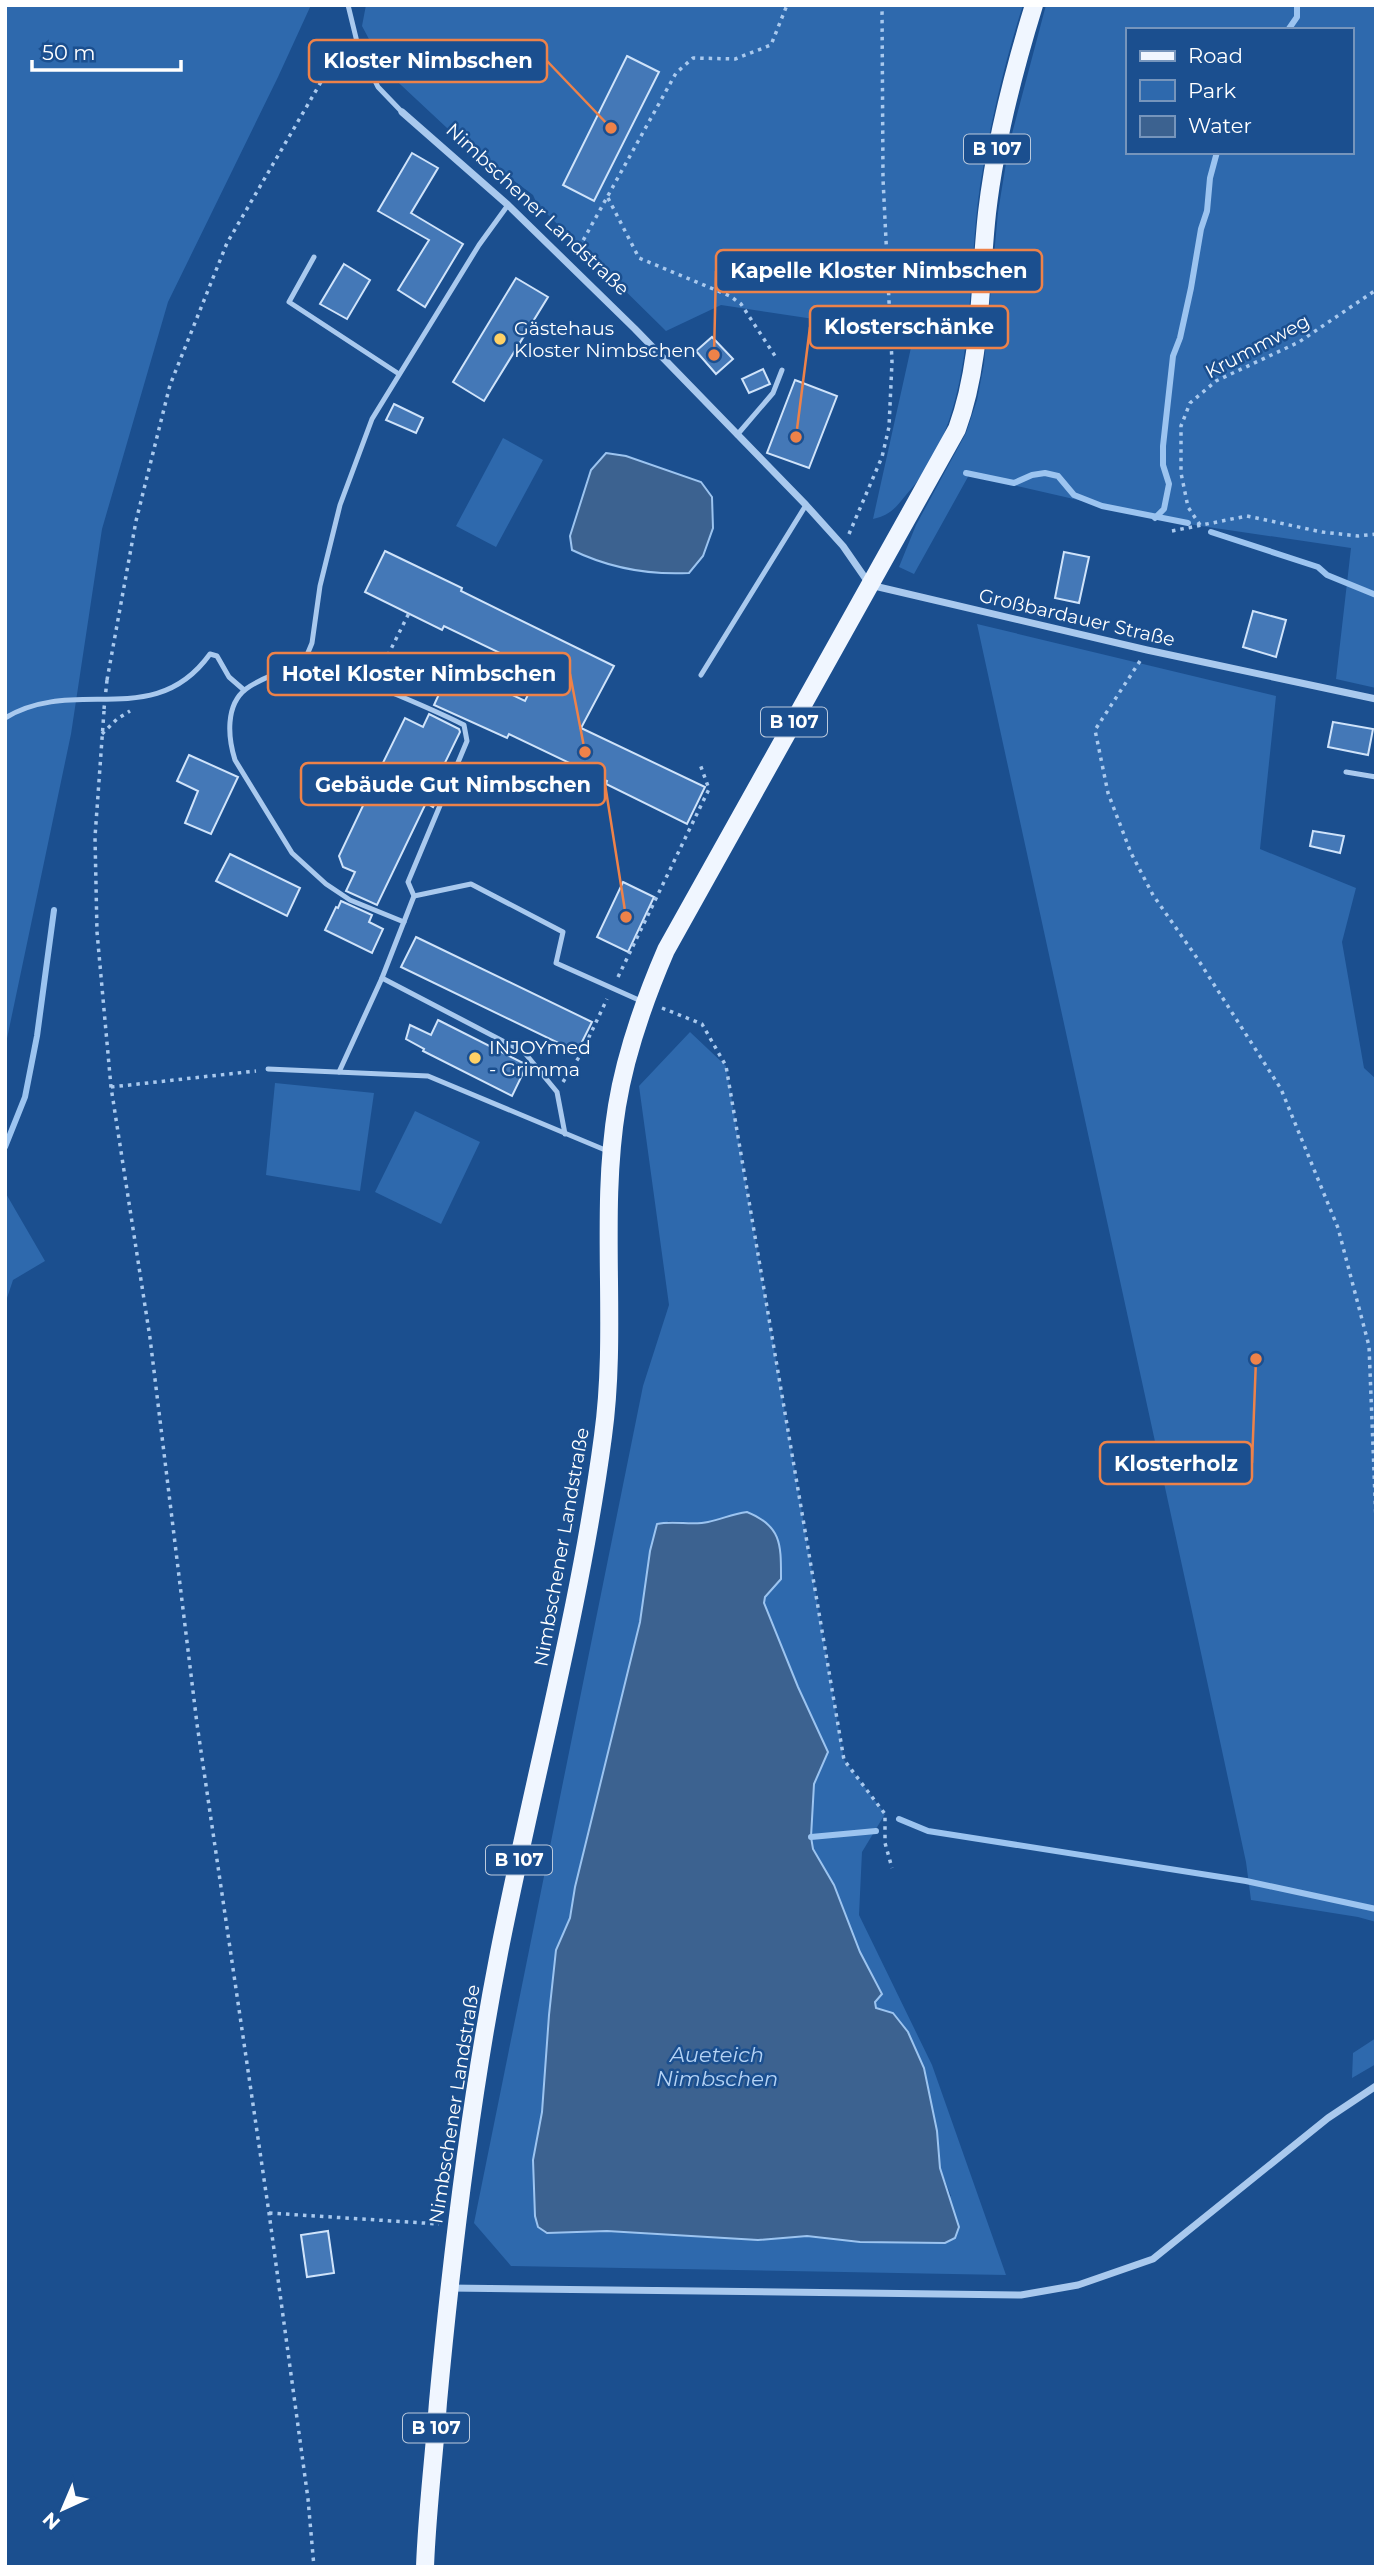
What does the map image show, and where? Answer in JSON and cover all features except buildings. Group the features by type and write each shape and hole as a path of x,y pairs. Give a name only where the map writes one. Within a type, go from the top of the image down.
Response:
{"main road":[{"name":"Nimbschener Landstraße","path":"425,2567 448,2288 472,2104 499,1951 581,1570 604,1434 610,1364 610,1209 613,1153 631,1039 666,950 957,429 971,381 987,211 998,142 1034,5"}],"street":[{"name":"Nimbschener Landstraße","path":"402,112 508,205 570,264 806,505 843,546 870,585"},
{"name":"Großbardauer Straße","path":"870,585 1147,650 1376,699"},
{"path":"448,2288 1021,2295 1077,2285 1153,2259 1328,2118 1376,2085"}],"lane":[{"path":"348,5 358,46 378,87 402,112"},
{"path":"404,922 350,900 326,884 292,853 235,760 230,743 230,722 233,708 244,690 294,667 307,655 312,643 320,586 340,505 372,419 479,245 508,205"},
{"path":"314,257 289,302 399,374"},
{"path":"737,435 773,393 782,370"},
{"path":"701,676 806,505"},
{"path":"5,718 15,712 54,700 140,698 158,695 182,684 201,667 210,654 218,656 229,677 244,690"},
{"path":"307,655 341,672 429,707 464,725 467,741 408,882 414,896 404,922 339,1072"},
{"path":"1346,772 1376,777"},
{"path":"414,896 471,884 563,932 556,963 644,1003"},
{"path":"382,978 524,1052 557,1092 565,1134"},
{"path":"268,1069 428,1076 613,1153"}],"path":[{"path":"570,264 676,73 693,58 735,59 771,45 787,5"},
{"path":"843,546 882,457 889,427 892,362 883,178 882,5"},
{"path":"314,2567 308,2499 269,2213 197,1724 148,1325 111,1087 97,932 95,837 107,680 136,521 170,385 227,243 328,70 358,46"},
{"path":"608,198 639,258 730,296 741,304 773,349 782,370"},
{"name":"Krummweg","path":"1200,525 1188,506 1181,473 1181,426 1190,403 1216,381 1299,342 1376,290"},
{"path":"1172,531 1247,516 1322,532 1358,536 1376,534"},
{"path":"384,663 408,614"},
{"path":"1147,650 1095,730 1108,793 1131,853 1153,895 1281,1089 1338,1228 1369,1346 1376,1521"},
{"path":"102,734 117,719 128,713 140,698"},
{"path":"557,1092 581,1054 709,789 700,764"},
{"path":"644,1003 682,1014 702,1024 726,1066 844,1760 885,1814 885,1843 892,1868"},
{"path":"111,1087 268,1069"},
{"path":"269,2213 455,2225"}],"green space":[{"path":"5,5 311,5 168,302 102,529 71,734 5,1048"},
{"path":"366,5 1023,5 998,95 980,186 970,307 958,389 947,427 930,463 895,507 873,519 914,334 721,305 666,331 537,204 533,195 462,142 386,71 362,26"},
{"path":"1046,5 1376,5 1376,688 1336,679 1351,548 1174,522 969,475 914,574 899,567 916,525 966,433 977,400 984,364 998,212 1009,145"},
{"path":"503,438 543,460 496,547 456,526"},
{"path":"977,624 1276,696 1260,849 1356,888 1342,942 1364,1068 1376,1079 1376,1922 1251,1900 1246,1862"},
{"path":"690,1032 726,1066 844,1760 885,1814 862,1852 859,1915 932,2065 1006,2275 511,2266 474,2223 643,1386 669,1305 639,1086","holes":["668,1521 707,1523 781,1579 765,1597 764,1603 828,1752 814,1784 811,1837 813,1849 834,1885 860,1952 882,1994 874,2002 876,2008 924,2068 937,2131 940,2168 951,2196 860,2242 807,2236 758,2240 607,2231 547,2233 538,2227 535,2216 533,2160 542,2112 556,1950 570,1918 575,1887 640,1622 650,1551"]},
{"path":"275,1083 374,1093 360,1191 266,1175"},
{"path":"415,1111 480,1142 441,1224 375,1192"},
{"path":"5,1192 45,1261 13,1280 5,1304"},
{"path":"1376,2038 1376,2064 1352,2078 1353,2053"}],"water":[{"path":"606,453 626,456 701,482 712,497 713,528 703,556 689,573 629,569 572,550 570,536 591,470"},
{"name":"Aueteich Nimbschen","path":"747,1512 767,1524 777,1538 781,1556 781,1579 765,1597 764,1603 828,1752 814,1784 811,1837 813,1849 834,1885 860,1952 882,1994 875,2002 876,2008 893,2013 908,2032 924,2068 937,2131 940,2168 959,2227 955,2238 945,2243 860,2242 807,2236 758,2240 607,2231 547,2233 538,2227 535,2216 533,2160 542,2112 556,1950 570,1918 575,1887 640,1622 650,1551 657,1524 702,1523"}],"waterway":[{"path":"1289,28 1297,17 1297,5"},
{"path":"1155,518 1164,509 1169,484 1163,465 1163,446 1173,356 1180,338 1191,288 1216,154"},
{"path":"966,473 1014,483 1045,473 1058,476 1074,495 1102,506 1188,523"},
{"path":"1211,532 1318,567 1327,575 1376,595"},
{"path":"5,1147 25,1097 37,1036 54,910"},
{"path":"899,1819 928,1831 1246,1881 1376,1909"},
{"path":"811,1837 876,1831"}],"place":[{"name":"Kloster Nimbschen","path":"611,128"},
{"name":"Gästehaus Kloster Nimbschen","path":"500,339"},
{"name":"Kapelle Kloster Nimbschen","path":"714,355"},
{"name":"Klosterschänke","path":"796,437"},
{"name":"Hotel Kloster Nimbschen","path":"585,752"},
{"name":"Gebäude Gut Nimbschen","path":"626,917"},
{"name":"INJOYmed - Grimma","path":"475,1058"},
{"name":"Klosterholz","path":"1256,1359"}]}
